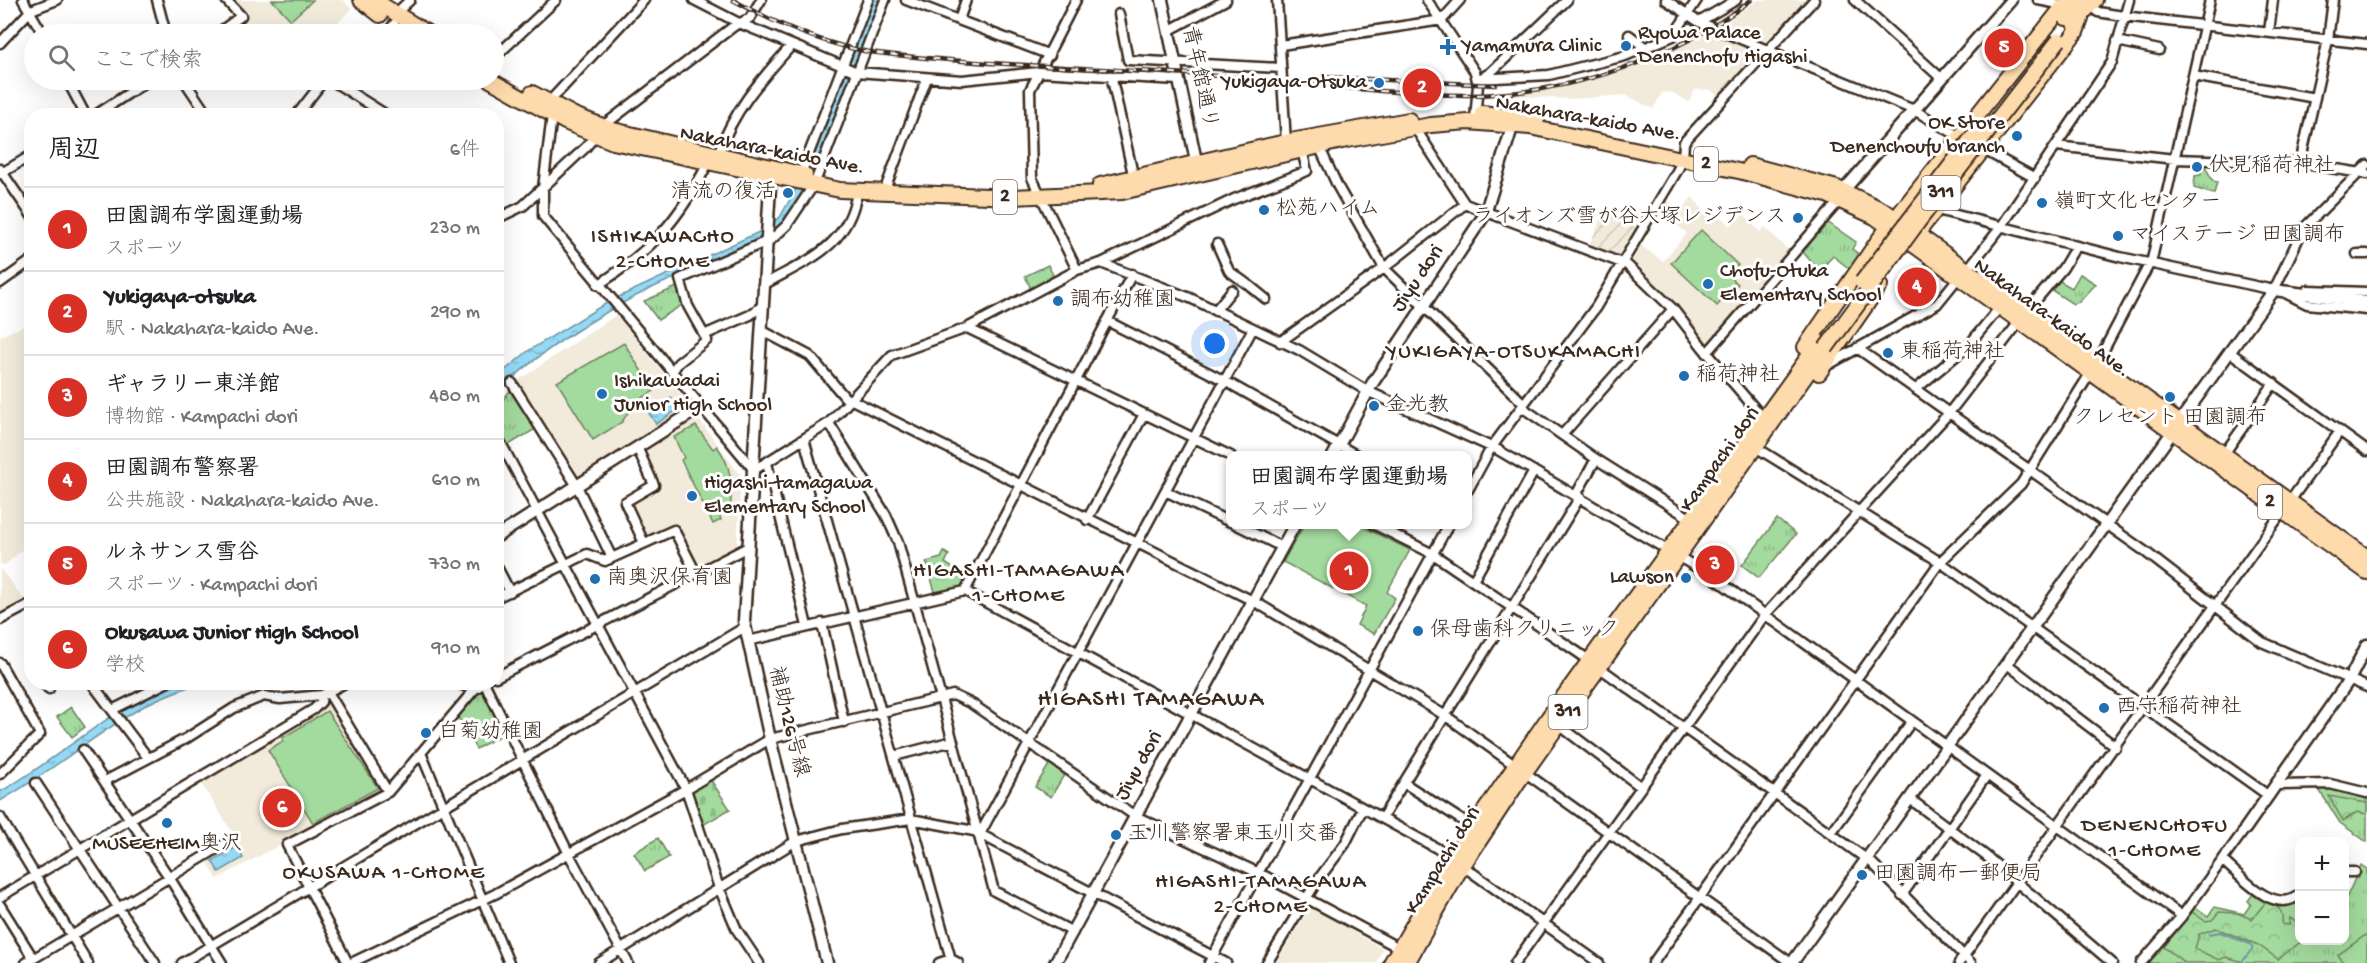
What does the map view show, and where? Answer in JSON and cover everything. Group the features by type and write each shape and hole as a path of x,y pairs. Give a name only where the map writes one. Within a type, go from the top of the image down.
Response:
{"main road":[{"path":"361,0 392,24"},
{"path":"374,0 392,24"},
{"name":"Kampachi dori","path":"2055,38 2081,18 2088,2"},
{"name":"Kampachi dori","path":"1458,861 1911,215 2055,38 2088,2"},
{"name":"311","path":"1735,466 1737,445 1758,412 1893,223 2066,3"},
{"path":"1735,466 1762,451 1913,238 2076,32 2081,18"},
{"name":"Nakahara-kaido Ave.","path":"504,77 551,108"},
{"name":"Nakahara-kaido Ave.","path":"504,86 599,131 857,192 1122,192 1286,142 1318,141 1475,118"},
{"name":"Nakahara-kaido Ave.","path":"808,179 1038,193 1197,169 1302,150 1318,141 1432,117 1475,118"},
{"name":"2","path":"1475,118 1513,125"},
{"name":"Nakahara-kaido Ave.","path":"1513,125 1683,154 1842,195 1893,223 2286,506 2367,557"},
{"name":"Nakahara-kaido Ave.","path":"1963,274 2001,308 2023,316"},
{"path":"1849,286 1869,301"},
{"name":"Nakahara-kaido Ave.","path":"2177,427 2224,454 2367,572"},
{"name":"Kampachi dori","path":"1675,553 1691,519 1735,466"},
{"name":"Kampachi dori","path":"1391,963 1409,957 1474,828 1559,725 1595,664"}],"street":[{"path":"23,0 38,24"},
{"path":"0,43 31,10 57,0"},
{"path":"157,0 163,24"},
{"path":"226,0 242,16 231,24"},
{"path":"392,24 410,0"},
{"path":"504,49 556,0"},
{"path":"644,0 551,108 543,188 543,216 616,307 754,470 830,423 892,355 967,328 1077,270 1101,263 1225,203 1307,171 1302,150"},
{"path":"694,0 739,23 850,69 927,78 981,79 1039,72 1178,80"},
{"path":"504,215 524,206 599,131 739,23 750,18 761,0"},
{"path":"808,179 850,69 868,0"},
{"path":"672,372 678,363 707,340 688,306 680,279 766,242 787,225 808,179 850,69 885,0"},
{"path":"906,0 1050,55"},
{"path":"959,20 966,0"},
{"path":"1076,0 1050,55 1030,90 1032,178 1077,270"},
{"name":"青年館通り","path":"1162,0 1197,169"},
{"path":"1168,31 1226,0"},
{"path":"1277,0 1286,142"},
{"path":"1427,0 1442,20 1478,80 1475,118"},
{"path":"1281,45 1442,20 1460,0"},
{"path":"1478,80 1490,73 1567,0"},
{"path":"1666,0 1699,22 1914,110 1960,136"},
{"path":"1478,80 1560,74 1625,56 1673,36 1697,0"},
{"path":"1699,22 1737,0"},
{"path":"1472,481 1491,448 1594,311 1683,154 1688,137 1814,0"},
{"path":"1855,0 1942,79"},
{"path":"1707,353 2011,0"},
{"path":"2038,0 2066,3"},
{"path":"1822,369 1937,304 1963,274 2001,227 2112,62 2129,0"},
{"path":"1653,963 1940,562 2021,484 2094,367 2150,264 2210,0"},
{"path":"2269,33 2272,0"},
{"path":"2300,163 2328,40 2333,0"},
{"path":"2088,2 2098,12 2123,16 2367,44"},
{"path":"1119,14 1128,60 1281,68"},
{"path":"1629,35 1646,48"},
{"path":"2117,40 2159,50"},
{"path":"598,285 636,260 665,231 713,159 729,123 747,96 791,46"},
{"path":"1111,75 1134,179"},
{"path":"2193,75 2315,98"},
{"path":"887,184 927,78"},
{"path":"72,90 82,108"},
{"path":"106,108 134,90"},
{"path":"191,90 203,108"},
{"path":"302,108 316,90"},
{"path":"347,90 375,108"},
{"name":"Jiyu dori","path":"1335,451 1367,391 1485,214 1513,125"},
{"path":"1415,128 1465,204 1485,214 1623,263 1673,309 1758,412"},
{"path":"1318,141 1338,187 1384,268 1524,406 1596,459 1691,519"},
{"path":"2056,146 2175,159 2300,163 2363,174"},
{"path":"1984,150 2035,178"},
{"path":"24,159 1,172 24,205"},
{"path":"760,330 810,356 849,400 1253,601 1446,716 1792,963 2177,427 2279,292 2303,229 2363,174 2367,165"},
{"name":"補助126号線","path":"771,172 760,330 745,627 770,739 827,963"},
{"path":"763,285 817,256 833,244 849,219 857,192"},
{"path":"1280,342 1384,268 1465,204"},
{"path":"1937,210 2150,264 2279,292 2367,302"},
{"path":"1217,244 1229,271 1266,299"},
{"path":"1520,961 1544,923 1764,616 1949,413 2063,268 2076,246"},
{"path":"2357,254 2367,254"},
{"path":"1101,263 1132,274 1299,350 1367,391 1491,448 1534,471 1675,553 1713,577 2182,916"},
{"path":"0,283 24,266"},
{"path":"965,591 1019,484 1132,274"},
{"path":"1215,311 1232,290"},
{"path":"2279,292 2298,290 2367,292"},
{"path":"2279,292 2307,304 2367,310"},
{"path":"704,334 750,315 762,306"},
{"path":"1916,390 1968,346 2001,308"},
{"path":"1562,435 1673,309"},
{"path":"1107,321 1225,381 1349,451"},
{"path":"967,328 1226,454"},
{"path":"980,834 1252,330"},
{"path":"1857,348 2216,605 2262,642 2367,687"},
{"path":"2231,353 2367,451"},
{"path":"512,383 577,486 612,558"},
{"path":"2224,454 2274,383"},
{"path":"504,532 701,407"},
{"path":"1087,520 1144,414"},
{"path":"830,423 886,515 898,542 994,891 1073,932"},
{"path":"1961,960 2116,747 2142,707 2340,431"},
{"path":"804,439 911,819 954,962 939,963"},
{"path":"637,447 654,485 625,502 644,543"},
{"path":"504,449 686,789 737,930 759,963"},
{"path":"1762,451 1940,562 2269,796"},
{"path":"1382,818 1513,608 1578,496 1596,459"},
{"path":"767,463 807,627"},
{"path":"1473,581 1534,471"},
{"path":"1165,491 1226,520"},
{"path":"1243,529 1282,548"},
{"name":"Jiyu dori","path":"1060,961 1135,816 1293,529"},
{"path":"1381,529 1433,554 1513,608 1867,859 1961,960 1971,963"},
{"path":"1210,960 1447,529"},
{"path":"504,595 587,554 605,561 674,530 696,573"},
{"path":"504,673 748,547"},
{"path":"504,580 510,592"},
{"path":"748,641 965,591 1458,861 1599,963"},
{"path":"0,620 24,608"},
{"path":"822,623 844,722"},
{"path":"182,963 443,805 745,627"},
{"path":"2141,963 2182,916 2223,861 2349,680 2367,645"},
{"path":"0,663 40,734 0,774"},
{"path":"2007,664 2116,747"},
{"path":"97,690 148,758"},
{"path":"112,711 153,690"},
{"path":"105,781 187,738 234,708 264,696 280,699 325,694 332,690"},
{"path":"474,690 388,792 287,845 350,963 483,900 686,789 770,739 953,695 962,698 1135,816 1259,873 1409,957"},
{"path":"488,690 569,854 628,963"},
{"path":"325,694 388,792"},
{"path":"0,897 314,710 325,694"},
{"path":"1831,833 1912,721"},
{"path":"1559,725 1641,787"},
{"path":"894,756 953,741"},
{"path":"83,750 213,944 222,963"},
{"path":"421,753 509,963"},
{"path":"1902,895 1987,775"},
{"path":"36,783 155,963"},
{"path":"1404,783 1474,828"},
{"path":"2277,785 2330,784 2367,793"},
{"path":"1910,799 1950,828 2112,963"},
{"path":"1267,963 1345,844 1363,808"},
{"path":"0,817 88,963"},
{"path":"599,963 796,841 842,829 911,819 980,834 1094,894 1210,960 1226,963"},
{"path":"0,905 29,961 230,841"},
{"path":"2223,861 2273,901 2290,900 2295,897"},
{"path":"2349,872 2355,872"},
{"path":"616,963 621,949"}],"shaded area":[{"path":"232,0 343,0 352,9 336,24 244,24 247,15"},
{"path":"1758,0 1810,0 1769,44 1719,27"},
{"path":"1710,31 1756,52 1757,58 1720,97 1709,89 1695,90 1689,102 1671,92 1662,93 1653,109 1626,95 1570,99 1501,95 1541,90 1633,66"},
{"name":"Chofu-Otuka Elementary School","path":"1692,197 1707,214 1714,210 1730,226 1744,214 1760,232 1765,227 1791,253 1706,348 1674,306 1632,262 1640,245 1663,261 1687,233 1658,210 1666,199 1681,211"},
{"path":"1604,212 1639,229 1624,258 1589,246"},
{"name":"Ishikawadai Junior High School","path":"616,315 690,406 578,479 516,382"},
{"path":"24,326 24,548 5,565 0,564 0,336"},
{"name":"Higashi-tamagawa Elementary School","path":"698,418 741,476 737,546 698,567 679,531 645,540 630,504 657,488 658,483 644,453 645,449"},
{"path":"0,568 24,599 24,605 0,617"},
{"path":"325,701 331,702 333,712 383,789 217,879 206,859 233,844 230,838 234,835 201,783 314,714"},
{"path":"1310,907 1383,949 1376,963 1276,963"}],"green space":[{"path":"272,0 313,0 291,20"},
{"path":"2199,163 2203,163 2213,181 2217,182 2214,194 2194,188 2195,176 2201,175"},
{"path":"1827,222 1856,242 1852,249 1861,256 1851,270 1833,256 1819,271 1803,252"},
{"path":"1701,230 1738,265 1729,276 1738,284 1717,306 1671,263"},
{"path":"1048,265 1055,279 1032,291 1025,276"},
{"path":"2080,274 2096,284 2079,302 2073,304 2050,289 2058,280 2072,288"},
{"path":"679,286 684,304 658,320 644,301"},
{"path":"624,343 654,391 634,403 622,422 593,440 557,382"},
{"path":"512,388 537,428 507,446 504,440 504,399"},
{"path":"696,426 713,449 717,446 726,461 730,476 730,510 719,515 721,520 713,524 681,460 684,458 674,437"},
{"path":"1777,519 1796,534 1759,578 1742,565"},
{"path":"1302,529 1367,529 1410,550 1387,592 1395,598 1374,634 1357,625 1366,606 1283,562"},
{"path":"944,552 949,555 945,563 968,578 962,589 936,595 926,562 941,558"},
{"path":"481,690 484,690 508,731 476,749 455,712"},
{"path":"71,707 85,727 72,737 57,717"},
{"path":"327,711 378,788 313,823 268,750 283,741 282,738"},
{"path":"1052,760 1067,770 1051,797 1035,787"},
{"path":"710,779 730,809 703,825 691,790"},
{"path":"2327,787 2367,795 2367,842 2340,823 2318,788"},
{"path":"2329,796 2367,803 2367,814 2357,812 2343,821"},
{"path":"658,838 669,857 645,871 634,853"},
{"path":"2361,865 2367,869 2367,963 2144,963 2194,906 2208,916 2215,907 2244,914 2251,904 2248,901 2257,888 2273,901 2295,896 2295,945 2349,945 2349,892"},
{"path":"2266,902 2274,906 2280,910 2282,924 2289,925 2290,918 2295,922 2297,945 2278,959 2258,945 2216,928 2199,934 2195,949 2219,960 2226,957 2240,961 2239,963 2185,963 2164,947 2192,912 2205,921 2212,920 2219,912 2237,913 2252,919"},
{"path":"2367,934 2367,963 2344,963 2338,955"}],"water":[{"path":"871,0 881,0 822,159 802,201 784,225 760,244 665,282 624,303 551,348 529,364 504,388 504,371 528,351 608,302 759,232 780,217 806,171"},
{"path":"671,397 679,409 656,424 648,412"},
{"path":"158,690 180,690 144,706 0,801 0,792 127,706"},
{"path":"237,847 243,858 219,872 212,861"}],"waterway":[{"path":"2209,934 2220,932 2250,944 2253,948 2241,963"}],"railway":[{"path":"733,0 799,32 869,52 989,63 1190,74 1397,92 1467,95 1542,89 1616,70 1688,41 1751,0"},
{"path":"1324,77 1495,85"}],"place":[{"name":"Ryowa Palace Denenchofu Higashi","path":"1626,46"},
{"name":"Yamamura Clinic","path":"1448,47"},
{"name":"ルネサンス雪谷","path":"2004,48"},
{"name":"Yukigaya-Otsuka","path":"1379,83"},
{"name":"Yukigaya-otsuka","path":"1422,88"},
{"name":"OK Store Denenchoufu branch","path":"2017,136"},
{"name":"伏見稲荷神社","path":"2197,167"},
{"name":"清流の復活","path":"788,193"},
{"name":"嶺町文化センター","path":"2042,203"},
{"name":"松苑ハイム","path":"1264,210"},
{"name":"ライオンズ雪が谷大塚レジデンス","path":"1798,218"},
{"name":"マイステージ 田園調布","path":"2118,236"},
{"name":"Chofu-Otuka Elementary School","path":"1708,284"},
{"name":"田園調布警察署","path":"1917,287"},
{"name":"調布幼稚園","path":"1058,301"},
{"name":"東稲荷神社","path":"1888,353"},
{"name":"稲荷神社","path":"1684,376"},
{"name":"Ishikawadai Junior High School","path":"602,394"},
{"name":"クレセント 田園調布","path":"2170,397"},
{"name":"金光教","path":"1374,406"},
{"name":"Higashi-tamagawa Elementary School","path":"692,496"},
{"name":"ギャラリー東洋館","path":"1715,565"},
{"name":"田園調布学園運動場","path":"1349,571"},
{"name":"Lawson","path":"1686,578"},
{"name":"南奥沢保育園","path":"595,579"},
{"name":"保母歯科クリニック","path":"1418,631"},
{"name":"西守稲荷神社","path":"2104,708"},
{"name":"白菊幼稚園","path":"426,733"},
{"name":"Okusawa Junior High School","path":"282,808"},
{"name":"MUSEEHEIM奥沢","path":"167,823"},
{"name":"玉川警察署東玉川交番","path":"1116,835"},
{"name":"田園調布一郵便局","path":"1862,875"}],"district":[{"name":"ISHIKAWACHO 2-CHOME","path":"663,250"},
{"name":"YUKIGAYA-OTSUKAMACHI","path":"1514,353"},
{"name":"HIGASHI-TAMAGAWA 1-CHOME","path":"1019,584"},
{"name":"HIGASHI TAMAGAWA","path":"1151,700"},
{"name":"DENENCHOFU 1-CHOME","path":"2155,840"},
{"name":"OKUSAWA 1-CHOME","path":"384,874"},
{"name":"HIGASHI-TAMAGAWA 2-CHOME","path":"1261,896"}]}
